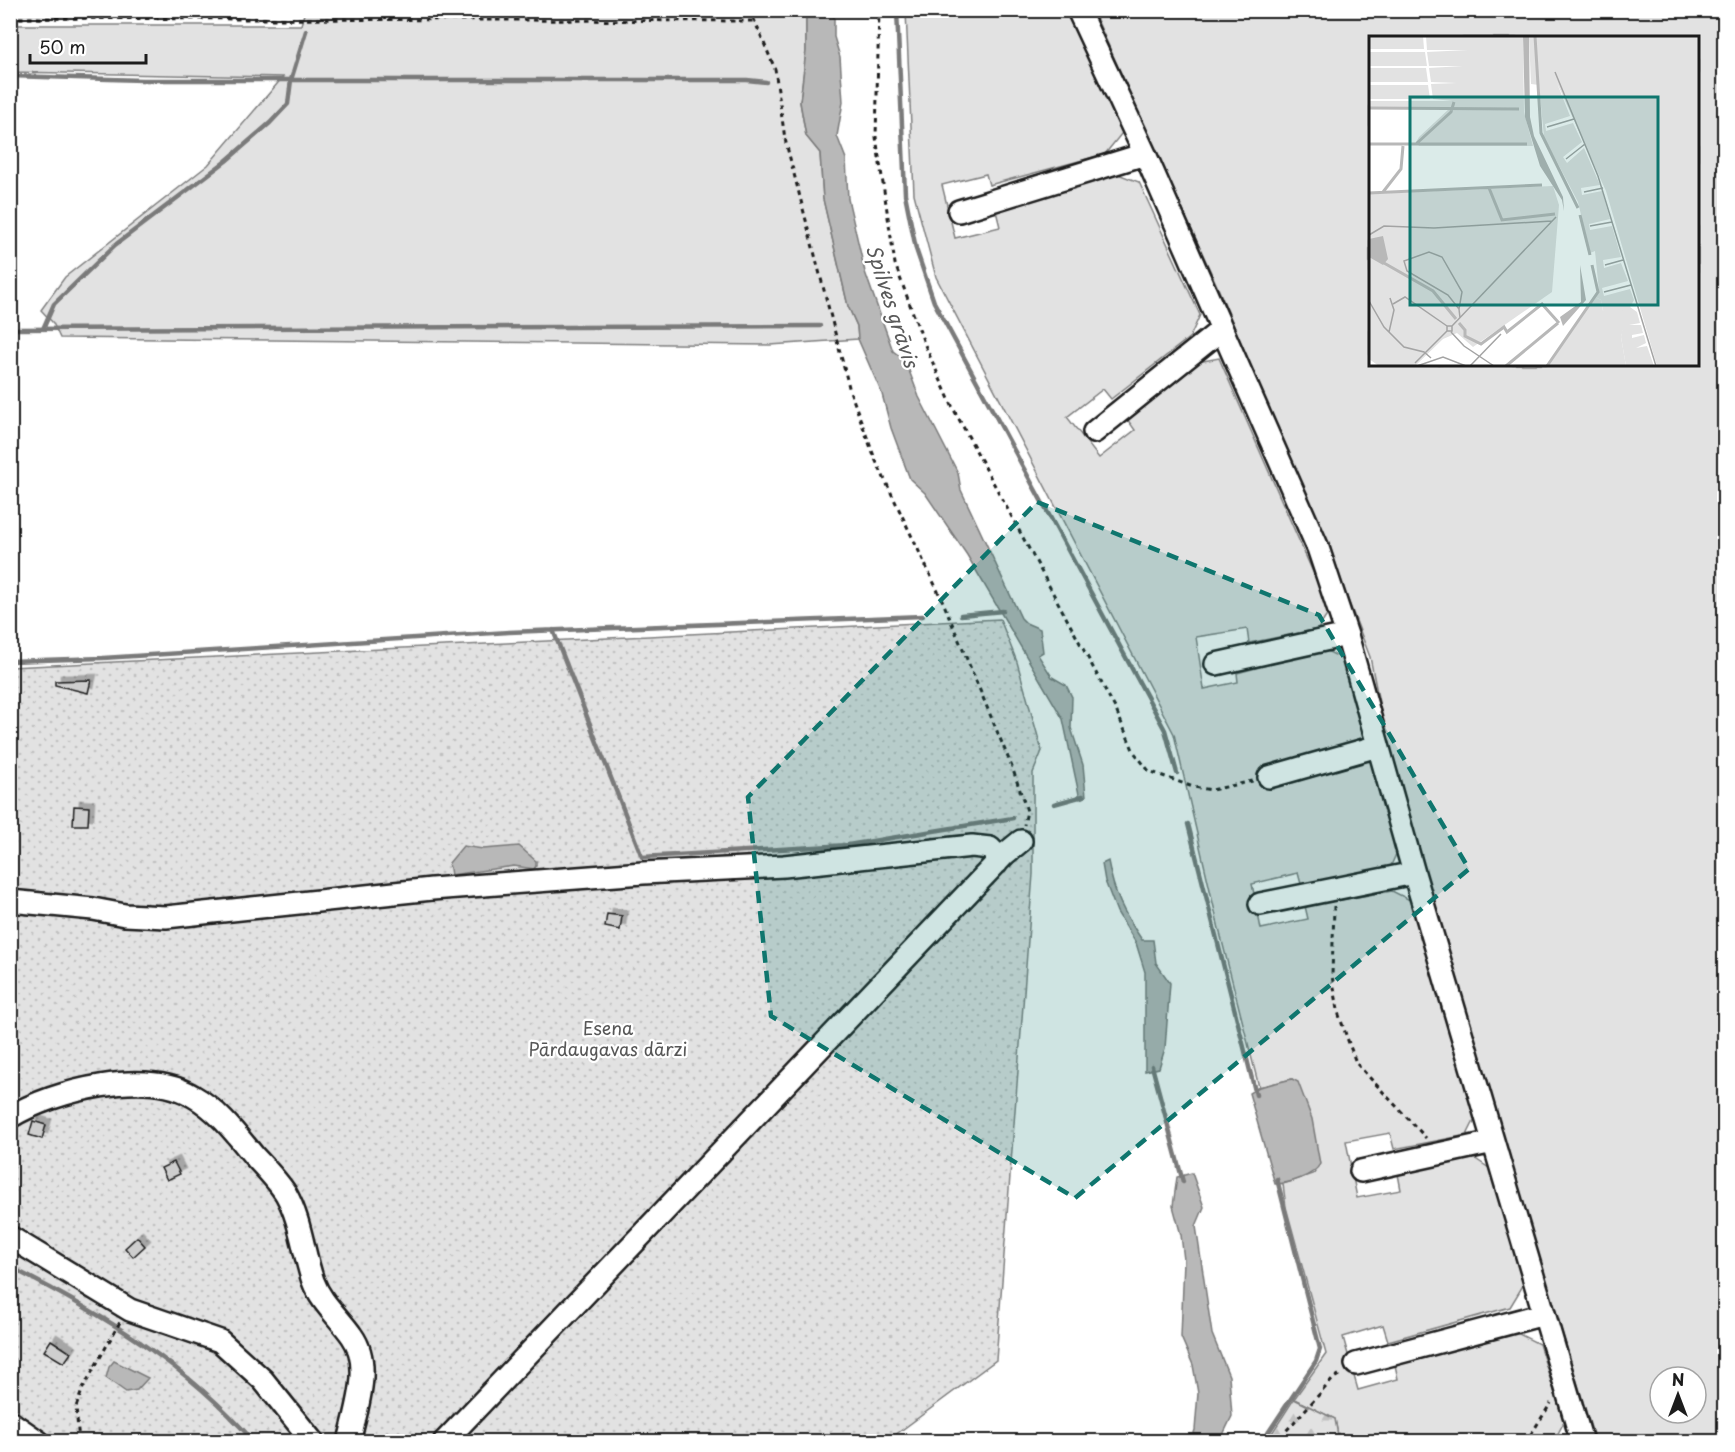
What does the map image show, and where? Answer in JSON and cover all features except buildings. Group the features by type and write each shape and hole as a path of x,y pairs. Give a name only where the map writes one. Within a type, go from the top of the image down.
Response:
{"street":[{"path":"1077,10 1145,154 1318,548 1347,635 1414,873 1582,1442"},
{"path":"959,211 1145,154"},
{"path":"1094,432 1221,330"},
{"path":"1216,664 1347,635"},
{"path":"1269,777 1378,746"},
{"path":"444,1442 997,863 1021,841"},
{"path":"10,901 93,909 125,915 166,917 432,889 643,873 784,866 972,846 990,848 996,854 997,863"},
{"path":"1260,904 1414,873"},
{"path":"10,1117 62,1095 96,1088 156,1084 193,1096 225,1121 286,1194 296,1218 320,1297 354,1338 361,1359 361,1391 349,1442"},
{"path":"1361,1171 1493,1142"},
{"path":"10,1237 130,1310 220,1341 263,1380 313,1442"},
{"path":"1356,1364 1544,1314"},
{"path":"10,1422 39,1442"}],"path":[{"path":"148,10 149,18"},
{"path":"750,10 776,69 785,139 850,391 875,459 943,602 1011,767 1027,812 1021,841"},
{"path":"879,10 876,137 895,264 924,343 953,408 1115,708 1134,752 1149,771 1212,790 1269,777"},
{"path":"10,18 753,21"},
{"path":"1336,889 1331,939 1332,976 1339,1015 1356,1063 1401,1113 1444,1153"},
{"path":"79,1442 76,1407 83,1388 120,1321"},
{"path":"1249,1442 1251,1438 1277,1441 1334,1378 1356,1364"},
{"path":"1526,1442 1564,1381"}],"highlighted area":[{"path":"1037,502 1319,615 1469,869 1075,1198 771,1016 748,797"}],"green space":[{"path":"11,10 142,10 142,15 11,14"},
{"path":"305,10 806,11 806,51 800,102 806,136 820,153 823,199 848,306 857,326 858,339 770,345 60,338 53,323 41,310 65,277 208,165 283,77 11,72 10,25 301,25"},
{"path":"906,11 1066,11 1122,133 1105,154 989,185 986,174 942,185 955,238 1000,227 996,211 1118,174 1139,182 1200,315 1190,337 1111,399 1103,389 1067,417 1099,458 1135,430 1127,419 1198,362 1219,358 1330,611 1318,629 1249,643 1247,629 1196,637 1204,689 1238,682 1237,673 1325,650 1341,658 1364,726 1397,852 1389,870 1301,884 1298,873 1252,884 1261,929 1308,919 1305,906 1392,891 1414,902 1476,1117 1467,1135 1394,1149 1390,1133 1346,1141 1357,1198 1401,1190 1398,1174 1474,1158 1492,1170 1524,1284 1510,1307 1388,1341 1383,1325 1343,1337 1358,1390 1398,1379 1395,1365 1517,1333 1539,1344 1564,1422 1554,1441 1339,1441 1335,1419 1294,1399 1326,1354 1286,1207 1283,1184 1315,1173 1292,1079 1259,1087 1219,929 1174,734 936,277 914,194"},
{"path":"1093,11 1724,11 1724,1441 1595,1441 1420,864 1389,753 1370,657 1331,556 1218,288"},
{"name":"Esena Pārdaugavas dārzi","path":"1000,619 1017,662 1042,751 1033,773 1033,874 996,1360 887,1441 11,1442 11,667"},
{"path":"1294,1399 1335,1419 1339,1441 1267,1441"}],"shaded area":[{"path":"806,11 834,11 834,37 840,57 843,102 837,136 846,159 848,199 865,272 893,351 905,360 919,397 958,473 961,490 1021,618 1026,623 1040,629 1043,652 1038,655 1052,677 1066,685 1072,697 1071,728 1083,765 1086,796 1080,799 1063,719 967,555 925,493 910,479 891,428 882,394 858,339 857,326 848,306 823,199 820,153 806,136 800,102 806,51"},
{"path":"463,846 483,849 519,846 536,861 536,866 534,869 514,866 451,875 449,863"},
{"path":"1108,861 1116,893 1124,911 1142,940 1153,940 1156,963 1170,983 1165,1048 1159,1068 1145,1071 1145,972 1136,943 1117,912 1105,881 1102,864"},
{"path":"1292,1079 1298,1082 1312,1119 1320,1164 1312,1172 1300,1178 1287,1183 1275,1184 1249,1093 1259,1087"},
{"path":"1192,1173 1204,1207 1196,1226 1212,1334 1229,1376 1232,1416 1220,1441 1191,1441 1195,1430 1198,1393 1193,1365 1181,1337 1184,1260 1181,1235 1173,1206 1177,1177"},
{"path":"114,1361 148,1378 137,1390 126,1392 106,1378 109,1367"}],"waterway":[{"path":"897,10 905,194 916,249 934,302 1165,730 1177,773"},
{"path":"43,329 54,304 115,245 226,161 270,123 288,104 291,80 306,31"},
{"path":"10,76 142,80 747,80 766,82"},
{"path":"10,329 820,326"},
{"path":"961,615 1003,611"},
{"path":"10,661 103,658 509,632 923,616"},
{"path":"553,630 642,857 848,845 1013,818"},
{"path":"1054,804 1083,796"},
{"path":"1188,824 1256,1095"},
{"path":"1152,1066 1183,1182"},
{"path":"1262,1442 1316,1361 1320,1349 1277,1179"},
{"path":"10,1267 76,1302 141,1342 201,1388 254,1442"}],"water label":[{"name":"Spilves grāvis","path":"892,306"}]}
